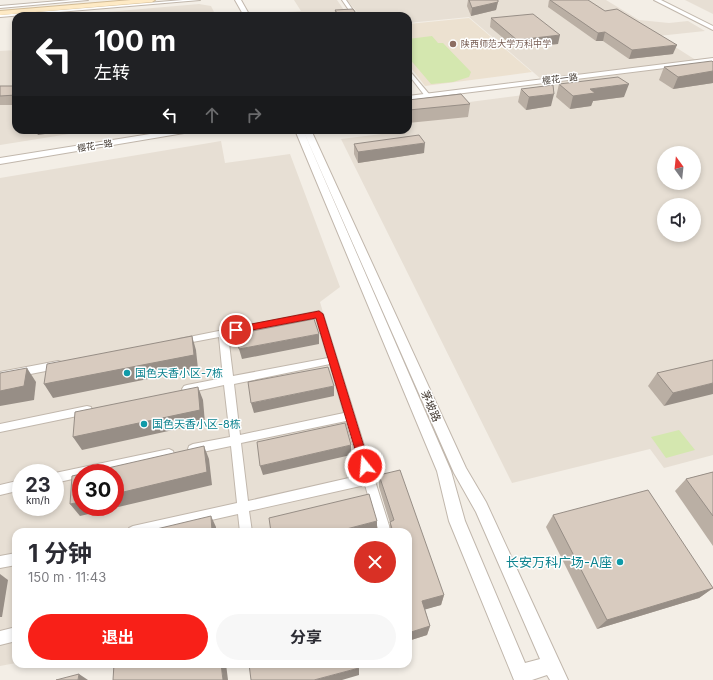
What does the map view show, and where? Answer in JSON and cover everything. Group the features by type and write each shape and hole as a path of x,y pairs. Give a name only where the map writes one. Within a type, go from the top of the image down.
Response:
{"main road":[{"path":"0,10 122,0"},
{"path":"0,10 152,0"}],"street":[{"path":"0,10 86,0"},
{"path":"50,12 198,0"},
{"path":"232,0 238,12"},
{"path":"238,0 245,12"},
{"path":"344,0 352,12"},
{"path":"657,0 713,28"},
{"path":"663,0 713,25"},
{"path":"0,16 12,15"},
{"name":"樱花一路","path":"412,98 713,60"},
{"path":"412,76 427,96"},
{"name":"樱花一路","path":"0,161 165,134"},
{"name":"茅坡路","path":"301,134 444,471 457,521 522,677"},
{"name":"茅坡路","path":"309,134 461,473 482,507 556,672"},
{"path":"169,343 319,314 383,528"},
{"path":"223,333 246,528"},
{"path":"175,392 333,360"},
{"path":"0,376 69,362"},
{"path":"0,428 99,408"},
{"path":"64,476 350,416"},
{"path":"151,528 369,479"},
{"path":"0,490 12,487"},
{"path":"0,562 12,559"},
{"path":"0,638 12,635"},
{"path":"522,677 556,672"}],"shaded area":[{"path":"294,0 337,0 345,12 286,12 301,11"},
{"path":"347,0 606,0 639,20 669,23 688,21 705,31 658,36 713,71 713,455 664,468 650,449 512,483 341,139 382,134 412,134 412,109 555,91 469,17 412,23 412,12 357,12"},
{"path":"685,0 713,0 713,14"},
{"path":"199,4 211,6 214,12 107,12"},
{"name":"陕西师范大学万科中学","path":"469,18 532,72 425,86 412,69 412,24"},
{"path":"12,50 12,134 69,134 0,145 0,51"},
{"path":"221,141 225,163 290,154 340,287 320,302 386,528 12,528 12,664 0,666 0,178"}],"green space":[{"path":"432,36 438,43 443,43 471,72 469,77 453,82 431,84 412,62 412,38"},
{"path":"679,430 695,450 666,458 651,437"}],"building":[{"path":"469,0 498,0 498,2 472,8"},
{"path":"550,0 588,0 605,11 617,9 677,45 632,50 605,32 598,33"},
{"path":"353,9 355,12 336,12 335,10"},
{"path":"533,14 560,35 517,40 491,18"},
{"path":"712,61 713,71 678,77 664,67"},
{"path":"618,77 629,84 590,89 595,93 573,96 559,84"},
{"path":"553,85 554,94 529,97 521,89"},
{"path":"0,86 12,86 12,95 0,96"},
{"path":"461,94 470,104 412,110 412,100"},
{"path":"419,135 425,143 358,152 354,144"},
{"path":"314,319 319,334 239,349 237,334"},
{"path":"192,336 194,355 44,384 47,364"},
{"path":"713,360 713,383 673,393 657,373"},
{"path":"328,367 334,386 251,403 248,382"},
{"path":"27,368 24,386 0,391 0,373"},
{"path":"198,387 200,410 73,437 75,412"},
{"path":"345,423 351,445 260,466 257,442"},
{"path":"204,446 207,472 124,492 124,464"},
{"path":"400,470 444,595 422,601 430,626 412,632 412,528 392,528 390,522 394,520 379,475"},
{"path":"713,472 713,516 686,479"},
{"path":"72,476 72,504 70,504"},
{"name":"长安万科广场-A座","path":"648,490 713,588 607,620 553,515"},
{"path":"369,494 377,521 350,528 270,528 269,518"},
{"path":"211,516 212,528 161,528"},
{"path":"114,668 222,668 223,680 113,680"},
{"path":"250,668 359,668 314,680 251,680"},
{"path":"79,674 78,680 56,680"}],"place":[{"name":"陕西师范大学万科中学","path":"453,44"},
{"name":"国色天香小区-7栋","path":"127,373"},
{"name":"国色天香小区-8栋","path":"144,424"},
{"name":"长安万科广场-A座","path":"620,562"}],"route":[{"path":"236,330 319,314 365,466"}]}
